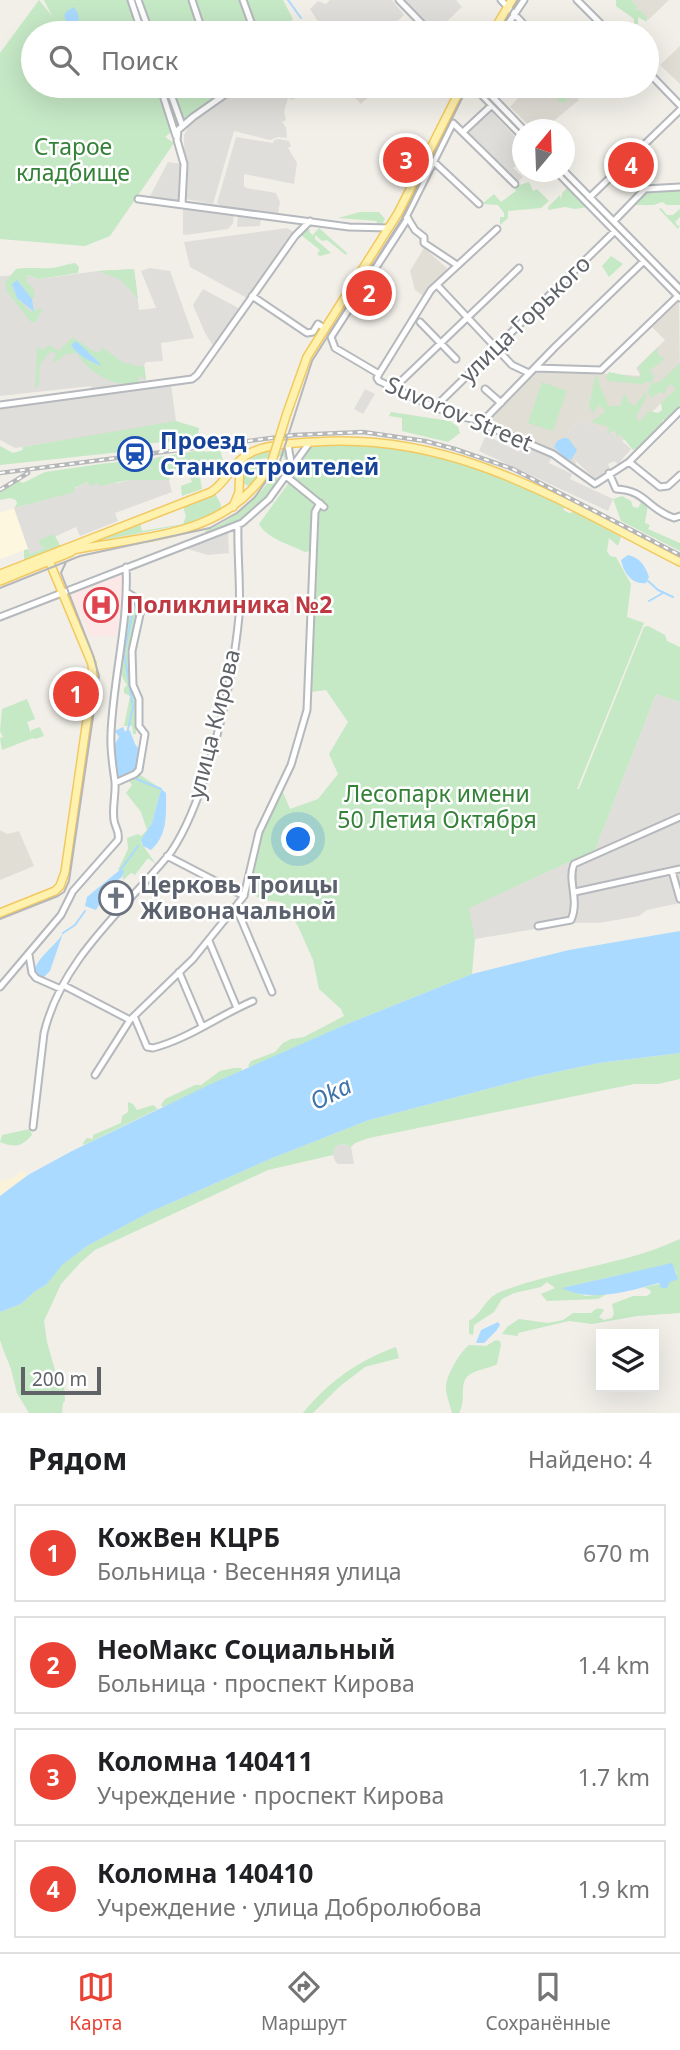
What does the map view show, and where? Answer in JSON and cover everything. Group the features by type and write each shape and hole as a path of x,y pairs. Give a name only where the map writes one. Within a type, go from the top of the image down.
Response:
{"main road":[{"path":"499,21 510,3"},
{"path":"0,574 78,549 187,528 211,520 233,508 254,490 271,464 302,369 324,328 398,213 456,98"},
{"path":"0,581 88,540 211,492 241,459 257,450 288,444 353,439 426,449 478,464 542,492 680,562"},
{"path":"233,508 238,496 241,459"},
{"path":"239,482 254,490"},
{"path":"0,913 50,894 61,886 93,673 88,654 49,559"}],"street":[{"path":"131,0 138,21"},
{"path":"138,0 146,21"},
{"path":"192,0 199,21"},
{"path":"243,0 251,21"},
{"path":"398,0 419,21"},
{"path":"501,0 510,3 521,21"},
{"path":"511,21 524,0"},
{"path":"577,0 598,21"},
{"path":"588,199 680,108 659,84"},
{"path":"164,98 184,164 182,204"},
{"path":"172,98 181,125 177,140"},
{"path":"181,125 220,98"},
{"path":"485,98 512,125"},
{"path":"493,98 514,119"},
{"path":"463,132 492,105"},
{"path":"407,218 453,123 515,184"},
{"path":"433,161 479,204"},
{"path":"568,182 614,221 679,294"},
{"path":"574,182 615,231 679,294"},
{"path":"614,221 645,189 680,187"},
{"path":"138,199 369,229 389,228"},
{"path":"398,213 407,218 424,237 425,243 457,265"},
{"name":"Suvorov Street","path":"407,218 331,337 335,348 379,374 379,381 435,407 484,423 553,454 593,484 609,473"},
{"path":"0,405 192,379 295,236 310,221"},
{"path":"379,374 437,285 497,229"},
{"name":"улица Горького","path":"435,407 615,231"},
{"path":"484,423 529,373 644,261"},
{"path":"394,388 519,268"},
{"path":"437,285 512,365 529,373"},
{"path":"535,368 601,370 679,294"},
{"path":"253,296 307,333 313,332 318,324 324,328"},
{"path":"420,322 456,359"},
{"path":"485,389 501,403"},
{"path":"680,411 629,462 609,473 616,489 637,492 653,509 674,518 680,516"},
{"path":"0,617 238,525 260,509 310,442"},
{"path":"288,444 292,468"},
{"path":"629,462 660,487 668,486 680,475"},
{"path":"95,1075 132,1018 209,941 244,896 259,832 290,765 307,710 315,512 322,505 286,476"},
{"name":"улица Кирова","path":"33,1127 47,1018 62,987 85,948 167,856 181,836 202,785 222,706 239,616 238,525"},
{"path":"0,987 61,915 73,891 118,840 119,832 114,822 115,783 110,759 120,642 128,593 126,567"},
{"path":"115,783 139,770 145,734 139,726 139,699 133,685 132,651 141,610 136,598 128,593"},
{"path":"538,926 571,920 575,911 571,872 574,864 680,817"},
{"path":"167,856 244,896"},
{"path":"575,892 680,869"},
{"path":"672,871 680,899"},
{"path":"236,907 272,992"},
{"path":"209,941 237,1008"},
{"path":"29,955 32,973 36,978 132,1018 147,1047 151,1048 188,1035 253,1001"},
{"path":"179,972 202,1026"}],"shaded area":[{"path":"330,0 392,0 404,15 398,21 318,21 310,9 318,1 326,4"},
{"path":"404,0 456,0 462,7 447,21 422,21"},
{"path":"627,0 669,0 648,20"},
{"path":"680,46 680,84 660,65"},
{"path":"222,98 288,98 284,112 286,120 282,122 286,127 287,138 270,140 234,131 213,204 185,199 184,135 193,117"},
{"path":"356,98 367,98 361,104"},
{"path":"518,98 579,100 556,119 523,119 510,107"},
{"path":"489,109 512,133 512,178 467,131"},
{"path":"236,137 273,143 279,139 289,141 291,146 288,148 297,163 294,184 244,174 246,188 276,193 280,202 278,214 221,206 217,203"},
{"path":"168,162 183,164 182,201 150,196"},
{"path":"183,206 234,214 233,223 228,229 183,234"},
{"path":"238,215 261,219 260,226 237,227"},
{"path":"287,228 294,232 247,298 190,267 184,242"},
{"path":"424,248 450,271 425,297 415,290 410,271"},
{"path":"150,268 170,271 194,338 161,343 163,361 146,362 146,380 92,389 91,386 0,396 0,276 26,275 39,279 134,269 139,310 156,308 141,271"},
{"path":"203,289 240,309 214,347 193,305"},
{"path":"679,301 680,385 622,441 613,433 580,420 567,434 582,451 574,459 575,467 553,453 486,422 537,369 641,376 636,368 665,340 652,327"},
{"path":"171,385 176,421 167,424 15,448 0,440 0,408"},
{"path":"365,389 375,394 363,414 354,409"},
{"path":"580,420 613,433 631,449 618,464 614,461 608,464 610,470 596,480 574,459 567,434"},
{"path":"486,435 519,452 522,446 528,449 529,446 552,456 549,463 572,474 570,479 613,499 608,511 479,451"},
{"path":"128,480 169,480 172,492 115,513 118,521 80,536 76,527 43,542 45,548 30,554 14,508 74,492 73,489 88,482 118,483"},
{"path":"14,508 28,549 0,559 0,513"},
{"path":"228,531 229,553 208,555 184,548"},
{"name":"Поликлиника №2","path":"125,570 125,609 120,612 117,636 90,637 71,592 99,583"},
{"path":"656,694 680,702 680,903 647,910 639,916 599,923 571,923 475,939 468,908 595,850"},
{"path":"0,830 7,834 19,831 34,866 0,880"},
{"path":"344,1144 351,1147 354,1164 338,1164 335,1161 335,1146"}],"green space":[{"name":"Старое кладбище","path":"39,0 52,16 44,0 283,0 293,19 292,21 24,21"},
{"path":"616,0 631,0 637,6 636,10 646,16 647,21 638,17 638,21 634,21 616,6"},
{"name":"Старое кладбище","path":"21,24 21,98 218,98 165,137 174,143 110,236 85,246 0,239 0,53"},
{"path":"556,98 568,98 565,103"},
{"path":"529,182 533,191 537,189 549,201 541,208 508,211 508,218 500,225 500,217 504,217 504,213 498,205 482,204 494,194 501,202 516,191 513,187"},
{"path":"567,188 587,207 548,210 560,195 561,200 562,193"},
{"path":"680,189 680,205 667,205 662,202 654,205 633,205 646,191"},
{"path":"659,209 667,215 673,215 680,209 680,217 675,222 680,225 678,229"},
{"path":"360,212 379,212 385,219 381,226 376,226 377,221 338,218"},
{"path":"305,228 313,235 319,228 347,253 346,255 327,240 322,241 315,235 315,239 331,253 320,256 317,254 320,250 301,235"},
{"path":"611,256 623,264 609,277 602,266"},
{"path":"75,263 79,267 78,273 39,279 27,275 27,283 35,294 32,299 17,280 12,287 17,298 31,312 39,308 42,310 35,323 30,321 7,292 5,282 16,269 52,268"},
{"path":"134,269 138,299 121,280 98,271"},
{"path":"73,337 95,352 99,352 102,347 125,364 140,367 144,365 146,380 139,375 139,384 112,381 95,373 77,353 66,354 56,362 53,361 56,354 51,351 40,364 39,386 35,388 37,347 43,350 49,345 60,351"},
{"path":"657,348 658,355 665,359 650,370 654,377 652,381 641,384 608,381 606,377 609,372 638,378 641,373 638,367"},
{"path":"680,363 680,407 667,420 663,420 638,448 633,450 620,434 617,438 613,430 608,434 609,427 591,422 606,411 599,405 593,413 589,406 595,377 598,377 608,406 620,406 624,395 627,396 627,401 635,406 645,393 647,396 636,417 639,422 649,411 658,413 662,410 661,403 676,389 671,384 665,394 660,392 651,398 648,392 651,383 660,382"},
{"path":"542,382 567,391 553,431 528,423"},
{"path":"391,412 450,421 458,427 460,433 448,442 402,431 402,418 389,416"},
{"path":"176,421 199,428 198,436 195,439 133,445 121,452 0,465 0,446 13,453 23,450 22,447"},
{"name":"Лесопарк имени 50 Летия Октября","path":"314,442 381,444 436,454 502,477 565,506 563,510 574,512 621,537 618,546 609,538 607,551 610,556 616,557 631,584 627,617 644,623 577,789 644,627 648,626 665,635 667,641 680,647 680,702 656,694 595,850 469,908 475,939 472,974 347,1024 251,1068 248,1066 251,1061 275,1052 283,1043 304,1037 344,1016 341,1009 319,989 313,960 298,926 281,902 263,900 247,891 265,825 282,790 290,809 318,799 338,774 329,754 348,722 326,690 311,692 317,515 323,507 293,476"},
{"path":"201,450 220,450 224,464 199,471 202,489 182,496 181,486 192,482 188,472 171,476 169,480 128,480 99,486 98,483 90,486 88,482 74,488 75,492 14,508 16,500 0,500 0,493 17,480 23,483 45,472 108,463 139,463"},
{"path":"286,450 289,468 266,499 245,519 206,533 205,531 229,519 249,504 281,462 285,463 284,469 287,463 283,456 261,459 260,463 262,461 267,464 260,476 248,486 242,482 244,461 254,452"},
{"path":"290,481 316,502 310,551 305,552 279,541 259,524"},
{"path":"215,493 221,505 220,512 193,523 92,542 140,523 142,531 183,524 186,516 183,506"},
{"path":"622,496 631,501 633,507 638,508 641,502 648,504 645,523 650,525 648,529 680,543 680,551 621,521 613,499"},
{"path":"54,534 62,549 27,562 24,559 24,550 28,549 30,554 45,548 40,545 39,540"},
{"path":"139,597 141,601 127,651 137,698 136,734 133,734 132,726 124,726 130,696 124,693 127,685 122,676 119,654 128,610 132,600"},
{"path":"27,699 35,719 27,722 31,733 31,730 40,727 44,736 2,750 2,709"},
{"path":"139,774 161,789 152,823 141,843 156,864 148,858 135,875 131,873 123,880 123,871 118,870 128,849 127,838 138,834 141,836 147,830 141,812 126,793 132,785 129,781"},
{"path":"680,1053 680,1079 658,1084 634,1084 369,1138 351,1147 344,1144 335,1146 333,1155 268,1170 95,1250 61,1284 44,1321 55,1370 64,1381 65,1401 62,1413 29,1413 17,1393 0,1340 0,1312 21,1304 46,1285 61,1265 87,1246 148,1213 270,1159 369,1120 537,1076 599,1063"},
{"path":"242,1068 241,1072 163,1107 161,1105 165,1099 195,1085 201,1085 220,1071"},
{"path":"128,1102 137,1110 153,1105 158,1109 84,1145 87,1138 93,1139 93,1135 121,1123 122,1116 128,1112"},
{"path":"30,1129 32,1135 21,1144 14,1146 0,1142 2,1135"},
{"path":"680,1239 680,1313 637,1316 592,1324 569,1321 518,1333 518,1336 502,1334 519,1319 548,1323 563,1320 573,1313 591,1313 598,1309 604,1310 599,1317 604,1320 612,1318 612,1304 633,1296 647,1296 651,1293 650,1290 644,1287 670,1282 677,1275 675,1270 619,1275 563,1288 586,1296 607,1294 598,1299 547,1301 541,1294 555,1288 547,1282 541,1287 514,1293 502,1299 494,1312 474,1325 473,1335 469,1334 469,1321 500,1292 613,1262"},
{"path":"496,1340 500,1341 501,1345 497,1364 475,1371 466,1378 459,1413 452,1413 446,1385 455,1363 469,1345 486,1346"},
{"path":"396,1347 399,1358 365,1367 339,1387 313,1413 303,1413 323,1391 345,1373 369,1358"}],"sand":[{"path":"21,1171 28,1175 0,1195 0,1181 14,1177"}],"water":[{"path":"74,7 78,21 66,21 64,15"},
{"path":"17,280 32,299 34,312 17,298 12,284"},
{"path":"76,341 102,366 77,352 71,345"},
{"path":"568,438 577,450 571,460 554,447 557,441"},
{"path":"628,555 639,560 644,566 649,577 646,583 637,582 627,574 621,560"},
{"path":"123,727 125,732 128,729 130,731 141,752 135,771 124,777 117,777 113,747 119,737 115,731"},
{"path":"161,789 166,793 165,824 161,838 151,850 143,846 141,840 152,823"},
{"path":"121,869 124,871 122,877 109,887 96,910 85,906 87,897"},
{"name":"Oka","path":"680,931 680,1053 599,1063 537,1076 369,1120 270,1159 148,1213 87,1246 62,1265 46,1285 21,1304 0,1312 0,1196 28,1175 211,1084 347,1024 472,974 569,950"},
{"path":"63,933 50,971 42,979 37,977 34,971 36,965"},
{"path":"672,1263 678,1279 670,1282 667,1288 661,1288 659,1283 623,1292 586,1295 562,1288"},
{"path":"498,1322 500,1325 496,1331 484,1343 476,1343 481,1330"}],"waterway":[{"path":"288,0 301,18"},
{"path":"648,581 658,590 673,597"},
{"path":"649,601 663,593"},
{"path":"128,729 133,707 124,653 135,602"},
{"path":"134,778 161,789"},
{"path":"121,869 138,846"},
{"path":"63,933 75,925 85,911"}],"tram line":[{"path":"505,21 518,0"},
{"path":"0,588 80,556 210,528 237,513 255,497 280,461 312,361 405,214 462,98"},
{"path":"488,98 512,123"},
{"path":"570,182 680,294"},
{"path":"0,919 58,896 64,892 69,881 99,676 61,573 66,562"}],"railway":[{"path":"0,473 294,435 363,432 425,441 513,469 680,555"},
{"path":"0,490 28,473"}],"place":[{"name":"Коломна 140411","path":"406,160"},
{"name":"Коломна 140410","path":"631,165"},
{"name":"НеоМакс Социальный","path":"369,293"},
{"name":"Проезд Станкостроителей","path":"135,454"},
{"name":"Поликлиника №2","path":"101,605"},
{"name":"КожВен КЦРБ","path":"76,694"},
{"name":"Церковь Троицы Живоначальной","path":"116,898"}]}
